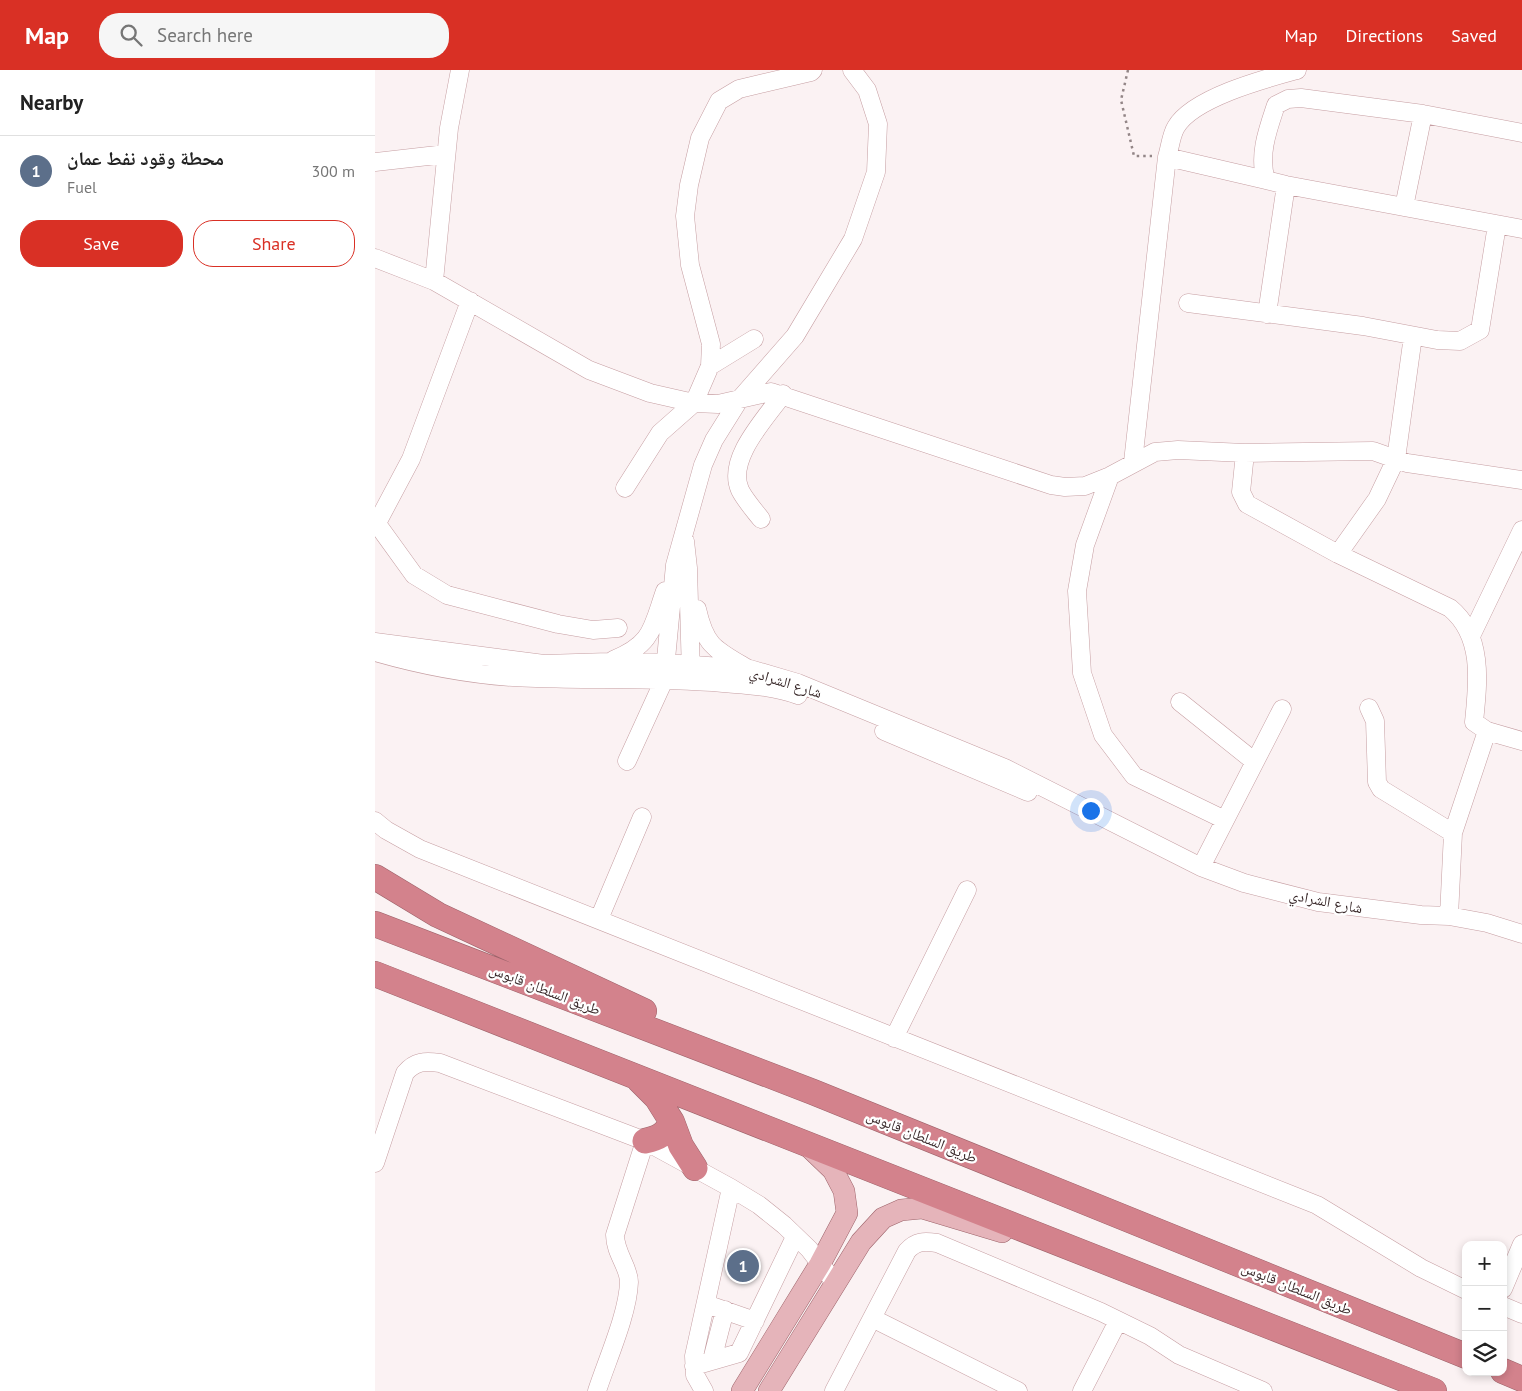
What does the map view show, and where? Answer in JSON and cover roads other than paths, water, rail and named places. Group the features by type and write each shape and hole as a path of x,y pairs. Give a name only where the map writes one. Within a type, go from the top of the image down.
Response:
{"highway":[{"path":"375,877 438,915 813,1092"},
{"name":"طريق السلطان قابوس","path":"375,924 813,1092 1462,1354"},
{"path":"375,974 1434,1391"},
{"path":"636,1076 657,1098 672,1122 681,1146 695,1168"},
{"path":"645,1141 655,1139 667,1132 672,1122"},
{"path":"1507,1372 1522,1378"}],"main road":[{"path":"742,1391 820,1264 847,1214 844,1191 833,1170 804,1142"},
{"path":"769,1391 861,1242 883,1218 901,1210 922,1208 1153,1280"}],"street":[{"path":"434,281 446,154 460,70"},
{"path":"625,488 660,433 694,404 709,366 711,344 690,265 685,216 689,185 700,138 719,101 732,93 739,89 813,70"},
{"path":"627,761 664,671 685,533 694,490 713,440 739,400 795,336 853,239 876,172 878,124 867,90 852,70"},
{"path":"1133,462 1167,157 1175,128 1190,110 1211,99 1297,70"},
{"path":"1266,180 1262,167 1267,131 1276,105 1288,99 1301,98 1423,114 1522,133"},
{"path":"1404,207 1423,114"},
{"path":"375,162 446,154"},
{"path":"1167,157 1286,185 1522,229"},
{"path":"1267,314 1286,185"},
{"path":"1188,303 1363,326 1437,340 1460,341 1480,330 1497,225"},
{"path":"375,258 434,281 589,370 650,393 694,404 739,400 771,392 783,394 1051,485 1085,486 1110,476 1133,462 1155,452 1170,451 1245,453 1373,451 1384,453 1396,459 1522,480"},
{"path":"470,301 411,459 376,522 414,575 447,595 558,624 593,630 619,628"},
{"path":"1338,554 1377,499 1396,459 1413,336"},
{"path":"709,366 754,339"},
{"path":"761,519 740,489 737,470 744,447 783,394"},
{"path":"1245,453 1241,492 1247,504 1338,554 1450,608 1465,623 1471,636 1478,677 1474,722 1487,731 1522,741"},
{"path":"1110,476 1085,545 1077,591 1081,673 1103,735 1134,776 1225,820"},
{"path":"1471,636 1522,530"},
{"path":"609,662 634,650 649,637 681,566"},
{"path":"681,566 702,631 718,651 750,669"},
{"path":"681,566 691,672"},
{"name":"شارع الشرادي","path":"375,642 544,664 609,662 664,671"},
{"name":"شارع الشرادي","path":"375,652 451,670 515,677 750,669 798,683 1005,768 1201,866 1244,883 1318,902 1421,915 1449,916 1487,923 1522,934"},
{"name":"شارع الشرادي","path":"691,672 792,693 1079,813 1138,835"},
{"path":"1180,702 1255,762"},
{"path":"1369,708 1375,721 1377,782 1381,790 1453,833"},
{"path":"1201,866 1282,709"},
{"path":"1449,916 1453,833 1487,731"},
{"path":"599,919 642,817"},
{"path":"375,821 386,830 420,849 1317,1205 1413,1264 1462,1288"},
{"path":"894,1038 967,890"},
{"path":"375,1163 405,1073 412,1065 424,1061 440,1063 645,1141 731,1188 771,1215 795,1237 836,1284"},
{"path":"597,1391 627,1300 629,1280 615,1247 615,1235 645,1141"},
{"path":"704,1391 695,1375 697,1339 731,1188"},
{"path":"694,1366 739,1353 795,1237"},
{"path":"834,1391 907,1251 914,1244 927,1242 937,1243 1118,1321 1150,1336 1179,1355 1263,1391"},
{"path":"1504,1286 1522,1244"},
{"path":"706,1304 755,1321"},
{"path":"1507,1308 1522,1314"},
{"path":"712,1360 725,1310"},
{"path":"872,1318 1018,1391"},
{"path":"1082,1391 1118,1321"}],"place":[{"name":"محطة وقود نفط عمان","path":"743,1266"}]}
